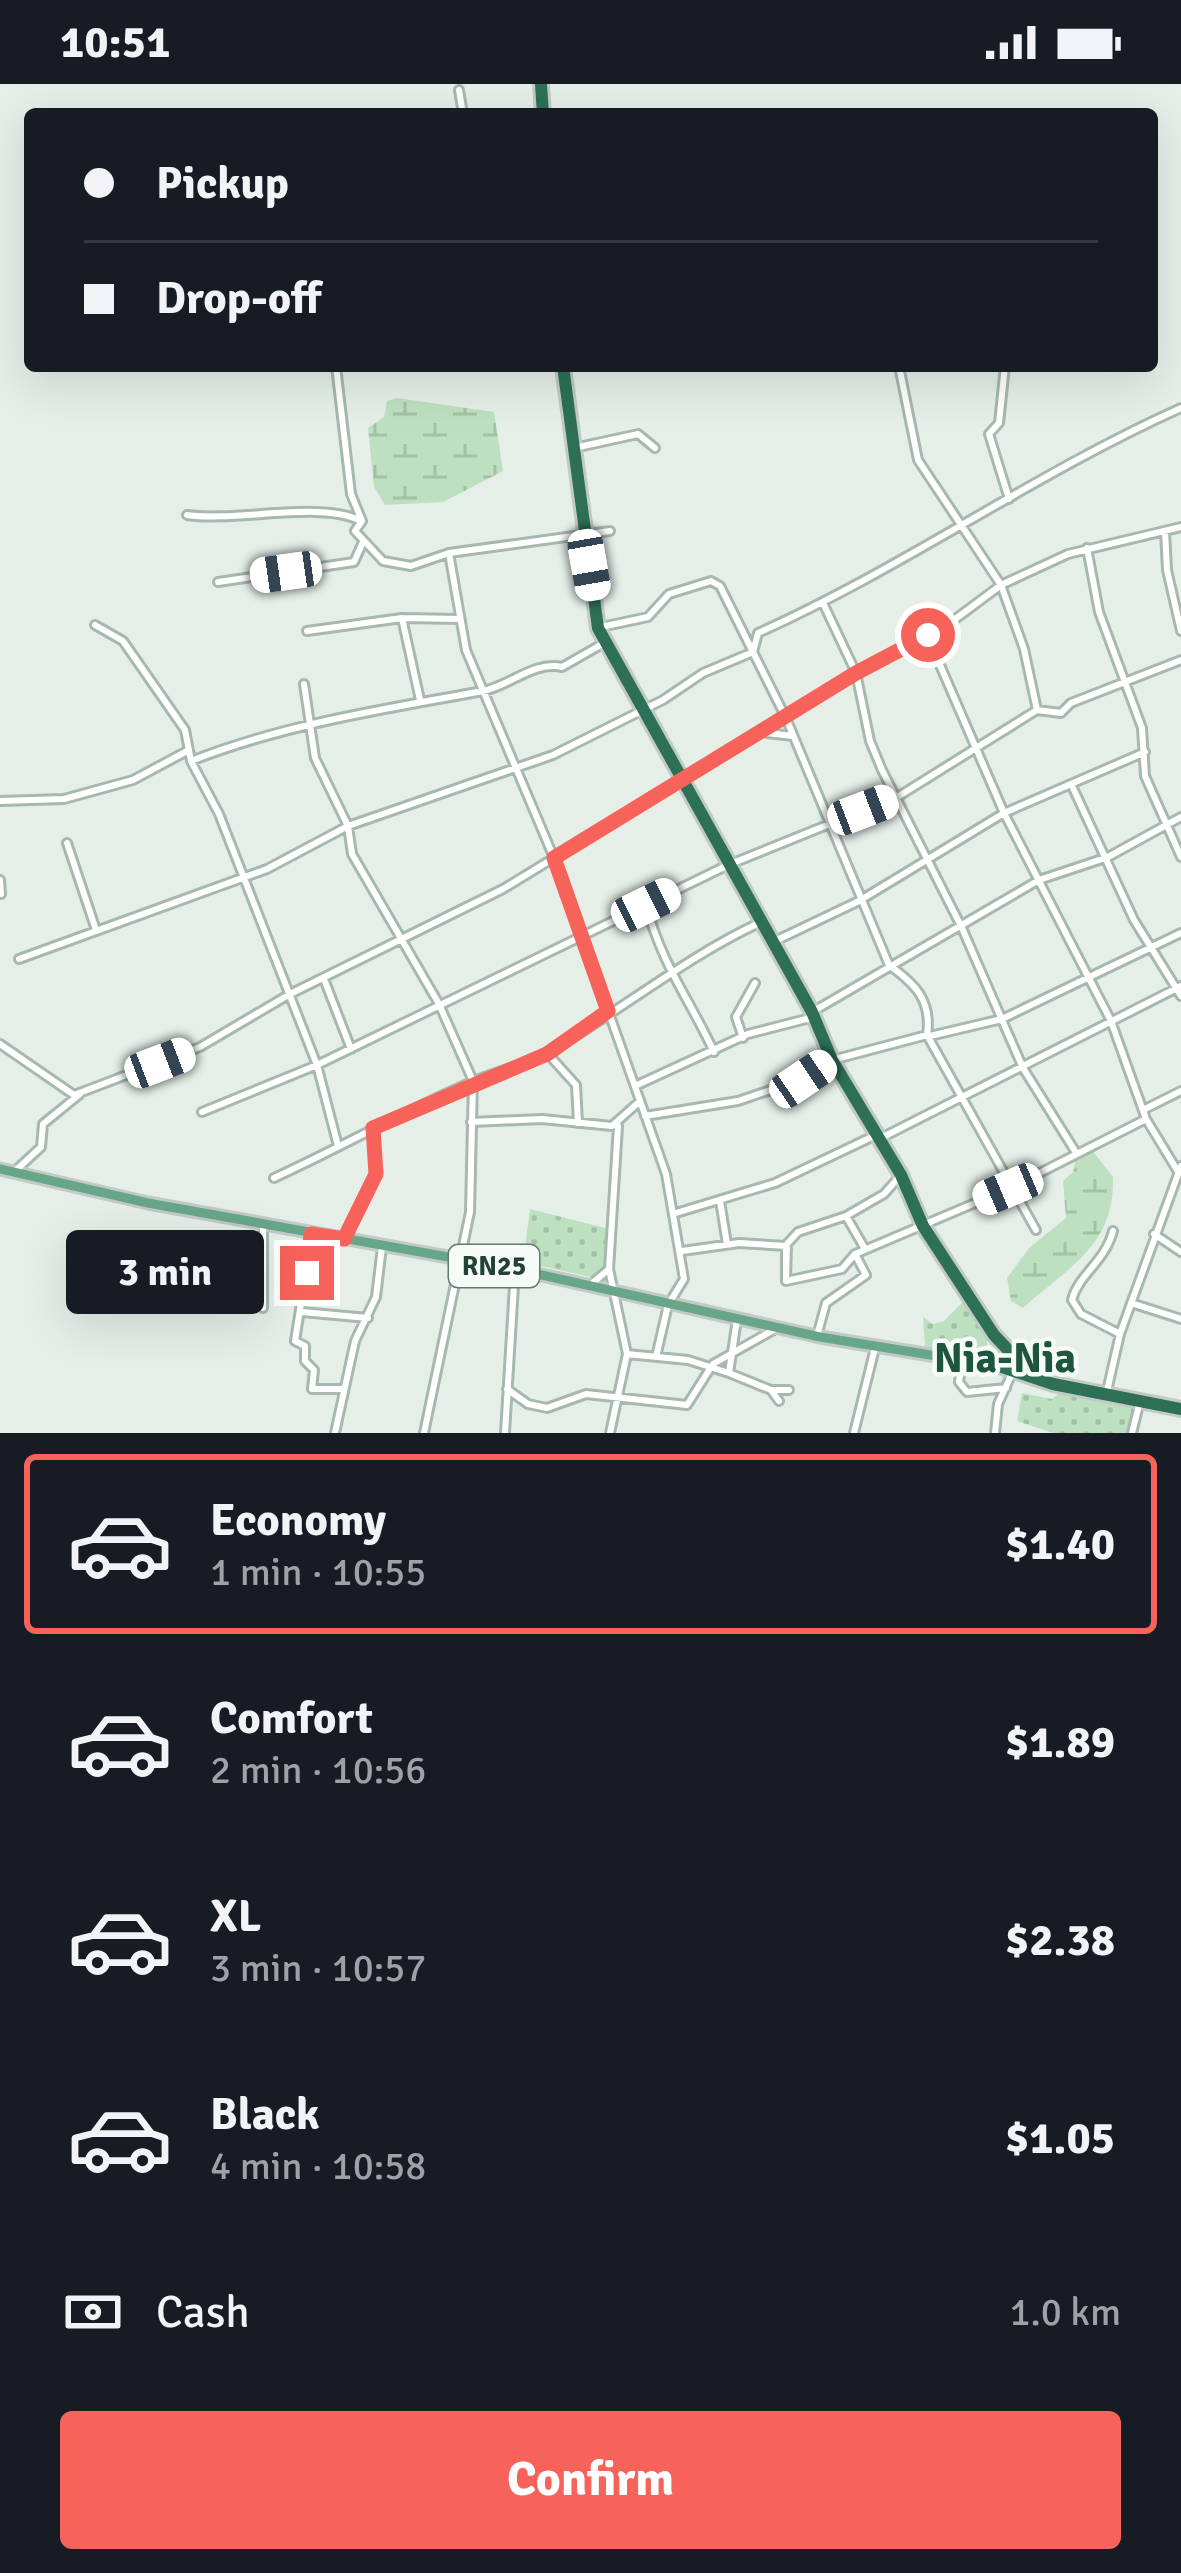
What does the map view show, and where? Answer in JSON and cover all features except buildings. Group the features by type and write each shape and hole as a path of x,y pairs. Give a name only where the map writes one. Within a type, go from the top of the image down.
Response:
{"highway":[{"path":"564,372 584,534 603,633 680,783 813,1014 832,1060 902,1175 923,1226 994,1335 1001,1360 1034,1377 1181,1409"}],"main road":[{"name":"RN25","path":"0,1169 311,1234 515,1269 874,1348 962,1363 1001,1360"}],"street":[{"path":"459,90 462,108"},
{"path":"337,372 351,494 362,521"},
{"path":"900,372 918,460 1001,585 1024,649 1036,710"},
{"path":"1004,372 999,423 989,434 1009,499"},
{"path":"19,959 267,869 348,826 515,768 641,710 753,652 758,633 824,603 1181,408"},
{"path":"574,448 638,434 656,448"},
{"path":"187,515 236,513 256,518 321,509 362,521"},
{"path":"362,521 355,531 393,566 411,566 448,553 610,531"},
{"path":"14,1172 41,1147 43,1124 80,1094 200,1047 290,994 554,858 856,673 928,635 1001,585 1088,548 1181,526"},
{"path":"1165,530 1167,570 1181,632"},
{"path":"218,582 354,562 363,542"},
{"path":"1088,548 1099,611 1145,752 1145,776 1181,857"},
{"path":"448,553 466,650 554,858 676,1214 682,1287 668,1305 656,1358"},
{"path":"191,761 307,725 486,691 548,664 562,668 603,633 648,617 669,594 711,581 720,586 786,718 889,964 917,985 928,1010 928,1035 1008,1189 1036,1230"},
{"path":"824,603 856,673 870,741 962,928 1023,1068 1075,1151"},
{"path":"307,632 402,618 460,620"},
{"path":"402,618 420,700"},
{"path":"95,625 123,641 159,686 185,730 191,761 219,814 317,1065 338,1146"},
{"path":"928,635 1004,813 1111,1021 1146,1119 1179,1168 1120,1334 1106,1395"},
{"path":"202,1112 317,1065 728,865 899,796 1036,710 1061,713 1071,703 1125,686 1181,660"},
{"path":"304,684 307,725 319,772 348,826 359,871 440,1004 473,1081 470,1212 424,1433"},
{"path":"763,732 793,736"},
{"path":"0,802 64,799 133,780 189,750"},
{"path":"772,943 859,901 1004,813 1145,752"},
{"path":"676,1214 880,1136 1180,990 1126,904 1072,786"},
{"path":"0,789 15,799"},
{"path":"634,1086 743,1038 813,1014 889,964 962,928 1039,880 1108,857 1181,817"},
{"path":"67,843 96,930"},
{"path":"0,880 1,894"},
{"path":"646,905 672,978 714,1052"},
{"path":"274,1178 473,1081 547,1054 608,1011 672,978 722,940 759,923"},
{"path":"645,1116 738,1101 803,1079 832,1060 1002,1019 1181,933"},
{"path":"324,978 352,1048"},
{"path":"743,1038 736,1017 755,983"},
{"path":"0,1044 23,1057 48,1081 80,1094"},
{"path":"547,1054 576,1085 578,1123"},
{"path":"1144,1109 1181,1091"},
{"path":"610,1433 627,1354 609,1269 618,1126 640,1101"},
{"path":"786,1281 842,1269 855,1254 1008,1189 1146,1119"},
{"path":"471,1122 618,1126"},
{"path":"344,1239 376,1174 373,1128"},
{"path":"786,1281 787,1244 798,1232 846,1216 884,1194 902,1175"},
{"path":"720,1201 727,1244"},
{"path":"846,1216 865,1250"},
{"path":"263,1224 263,1308"},
{"path":"1112,1231 1102,1260 1075,1289 1072,1300 1081,1314 1120,1334"},
{"path":"302,1312 311,1234"},
{"path":"1154,1234 1181,1252"},
{"path":"682,1251 727,1244 786,1246 786,1281"},
{"path":"335,1433 355,1341 378,1286 382,1247"},
{"path":"817,1337 826,1303 866,1275 855,1254"},
{"path":"505,1433 515,1269"},
{"path":"589,1286 609,1269"},
{"path":"1131,1303 1181,1319"},
{"path":"343,1389 312,1389 314,1370 304,1361 305,1346 295,1341 296,1315 368,1318"},
{"path":"729,1372 736,1319"},
{"path":"507,1389 547,1408 586,1394 687,1405 709,1369 734,1347 778,1328"},
{"path":"854,1433 874,1348"},
{"path":"627,1354 729,1372 771,1390 790,1390"},
{"path":"995,1433 1006,1388 1001,1360"},
{"path":"962,1363 959,1382 968,1392 1006,1388"},
{"path":"771,1390 778,1401"},
{"path":"1132,1433 1140,1401"}],"green space":[{"path":"397,398 494,412 503,471 443,502 385,505 374,487 368,428 384,417 387,401"},
{"path":"1091,1149 1113,1177 1106,1221 1086,1253 1023,1308 1011,1301 1007,1278 1029,1248 1066,1218 1063,1181 1073,1172 1077,1152"},
{"path":"530,1209 613,1230 608,1268 595,1278 523,1262"},
{"path":"965,1300 987,1335 987,1351 970,1358 925,1348 923,1317 933,1324 944,1321"},
{"path":"1022,1393 1052,1399 1059,1393 1136,1409 1129,1433 1053,1433 1017,1421"}],"district":[{"name":"Nia-Nia","path":"1005,1358"}],"route":[{"path":"307,1273 311,1234 344,1239 376,1174 373,1128 473,1081 547,1054 608,1011 554,858 772,729 856,673 928,635"}]}
